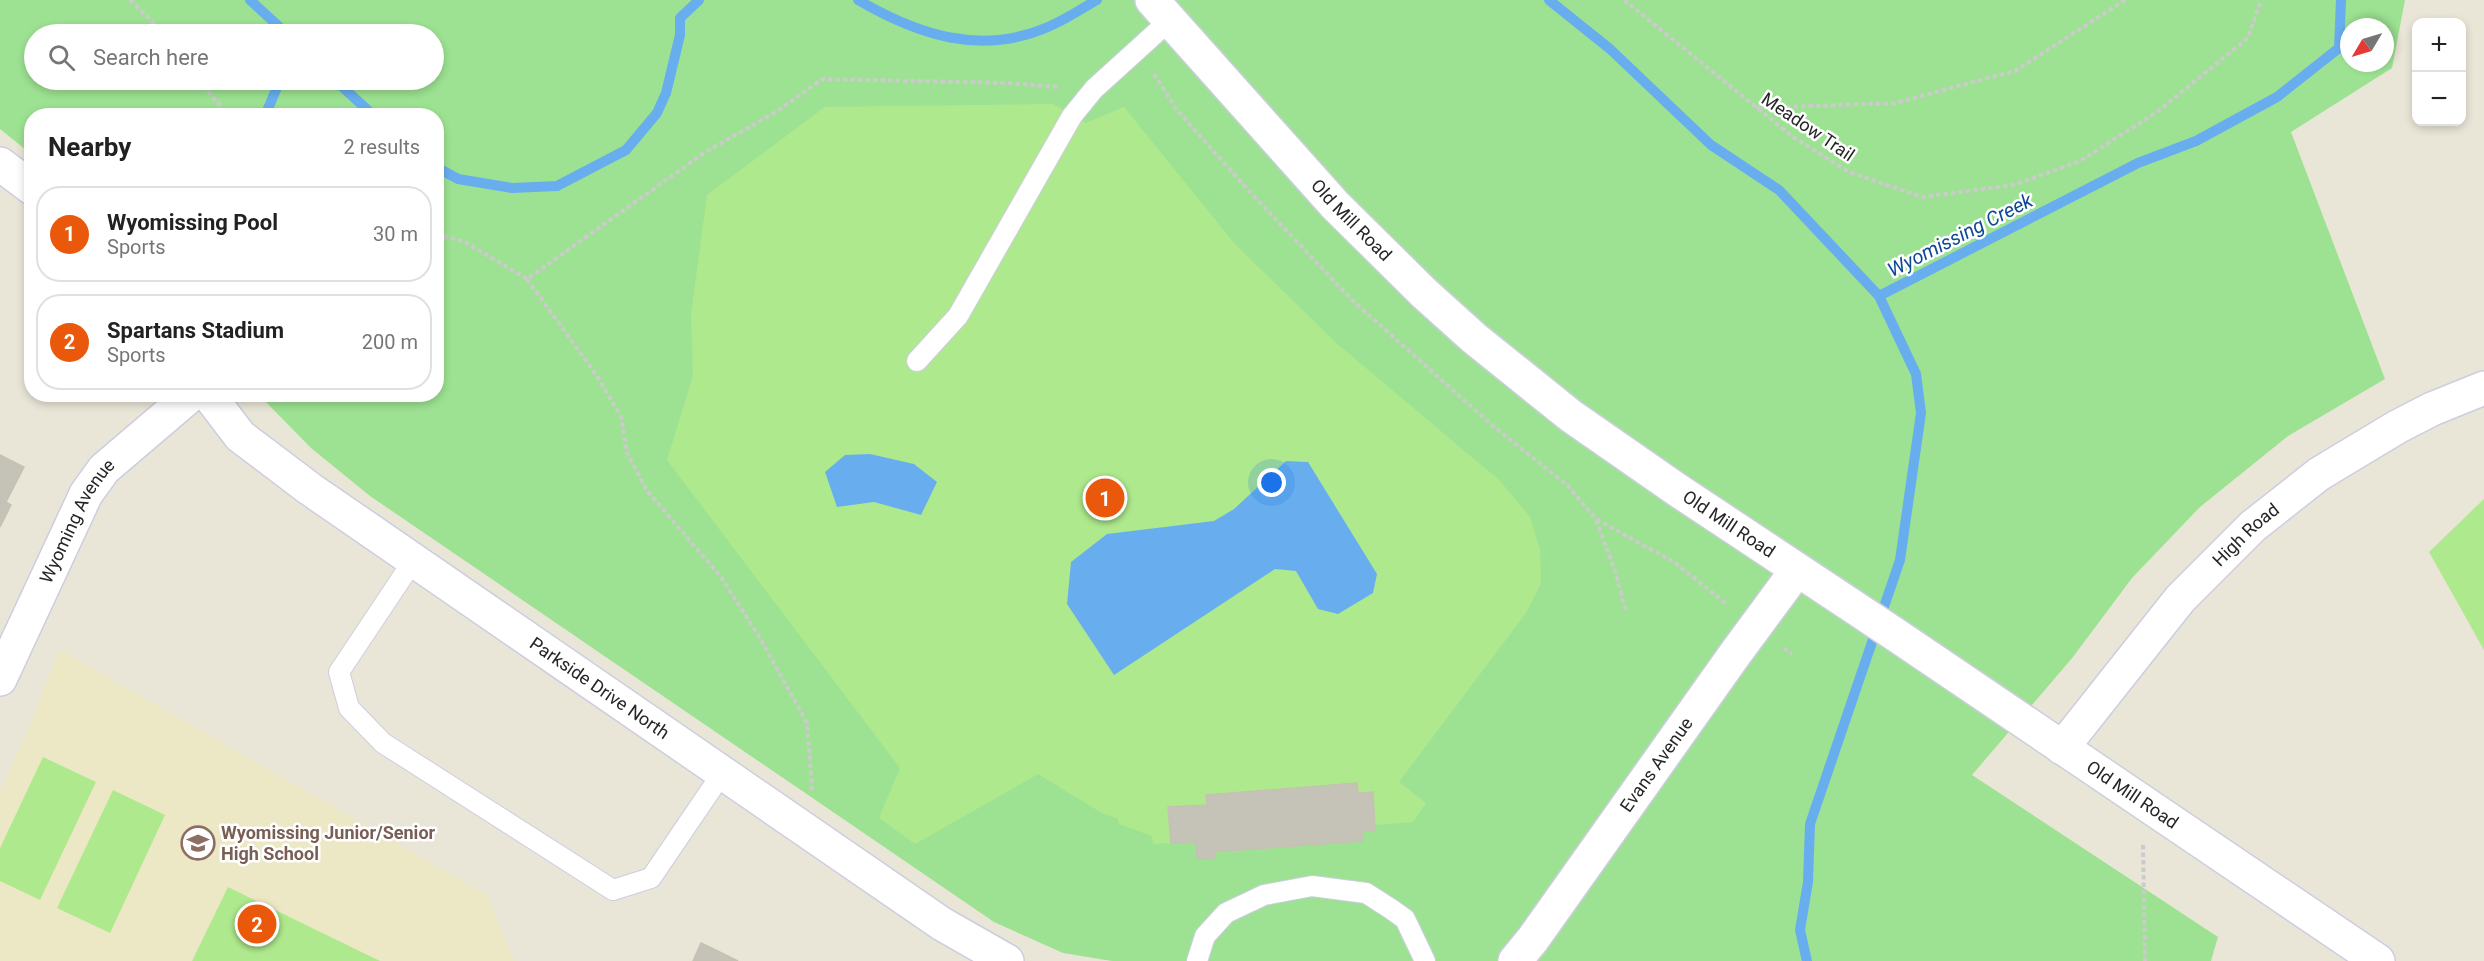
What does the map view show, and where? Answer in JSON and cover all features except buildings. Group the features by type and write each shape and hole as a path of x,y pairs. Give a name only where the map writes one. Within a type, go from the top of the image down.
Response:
{"street":[{"name":"Old Mill Road","path":"1160,10 1335,205 1424,293 1474,338 1571,416 1615,448 2378,961"},
{"path":"0,164 24,182"},
{"name":"High Road","path":"2062,748 2180,599 2253,526 2319,474 2397,427 2432,409 2484,388"},
{"name":"Wyoming Avenue","path":"0,679 11,629 38,594 86,494 104,469 183,402"},
{"name":"Parkside Drive North","path":"214,402 240,436 310,489 942,924 1007,961"},
{"name":"Evans Avenue","path":"1515,961 1797,570"}],"lane":[{"path":"917,360 958,316 1072,116 1160,10"},
{"path":"413,561 339,672 349,708 383,743 613,890 651,878 723,772"},
{"path":"1197,961 1205,936 1226,913 1264,895 1312,886 1365,893 1391,909 1405,919 1425,961"}],"path":[{"path":"130,0 155,24"},
{"name":"Meadow Trail","path":"1623,0 1792,137 1849,172 1922,197 2013,185 2080,161 2157,112 2247,39 2261,0"},
{"path":"1755,108 1895,103 2015,71 2126,0"},
{"path":"1148,65 1176,109 1249,191 1353,301 1492,425 1567,485 1596,519 1615,571 1626,612"},
{"path":"527,279 694,159 779,110 822,78 1010,83 1094,90"},
{"path":"207,90 222,108"},
{"path":"444,236 465,242 527,279 597,376 621,417 627,453 648,492 721,577 760,638 807,723 812,787 793,820"},
{"path":"1596,519 1674,562 1737,612"},
{"path":"1783,647 1792,654"},
{"path":"2142,801 2145,961"}],"shaded area":[{"name":"Wyomissing Junior/Senior High School","path":"59,649 487,895 515,961 0,961 0,790 29,728"}],"green space":[{"path":"0,0 2405,0 2394,58 2394,18 2340,18 2340,72 2386,72 2291,132 2385,379 2288,436 2200,507 2132,578 2073,657 1972,775 2218,937 2211,961 1112,961 1063,953 994,922 370,496 311,448 266,402 444,402 444,108 24,108 24,148 0,129"},
{"path":"1053,104 1086,123 1124,107 1234,243 1335,342 1499,480 1530,517 1540,550 1541,583 1526,613 1399,782 1426,803 1413,822 1376,825 1375,830 1362,831 1363,841 1214,853 1196,842 1153,844 1152,836 1119,824 1118,819 1102,813 1038,774 915,844 879,818 900,768 667,460 693,376 691,315 707,195 825,107"},
{"path":"2484,499 2484,650 2429,552"},
{"path":"43,757 96,782 40,900 0,881 0,848"},
{"path":"113,790 165,815 110,933 57,908"},
{"path":"228,887 380,961 192,961"}],"water":[{"path":"870,454 914,464 937,482 921,515 874,502 837,507 825,472 845,455"},
{"path":"1286,461 1308,462 1377,574 1373,593 1338,614 1318,609 1296,571 1275,569 1114,675 1067,604 1071,562 1107,534 1214,521 1234,509"}],"waterway":[{"name":"Wyomissing Creek","path":"250,0 276,24"},
{"name":"Wyomissing Creek","path":"444,171 458,179 512,188 557,186 626,150 657,113 666,93 680,35 680,18 699,0"},
{"name":"Wyomissing Creek","path":"858,0 927,32 950,38 974,40 998,40 1023,36 1067,18 1097,0"},
{"path":"1549,0 1610,49 1711,145 1779,190 1879,296 1916,374 1921,413 1900,560 1810,824 1808,882 1800,930 1807,961"},
{"name":"Wyomissing Creek","path":"1879,296 2138,163 2196,141 2277,97 2339,48 2341,0"},
{"path":"268,108 276,90"},
{"name":"Wyomissing Creek","path":"346,90 365,108"}],"place":[{"name":"Wyomissing Pool","path":"1105,498"},
{"name":"Wyomissing Junior/Senior High School","path":"198,843"},
{"name":"Spartans Stadium","path":"257,924"}]}
